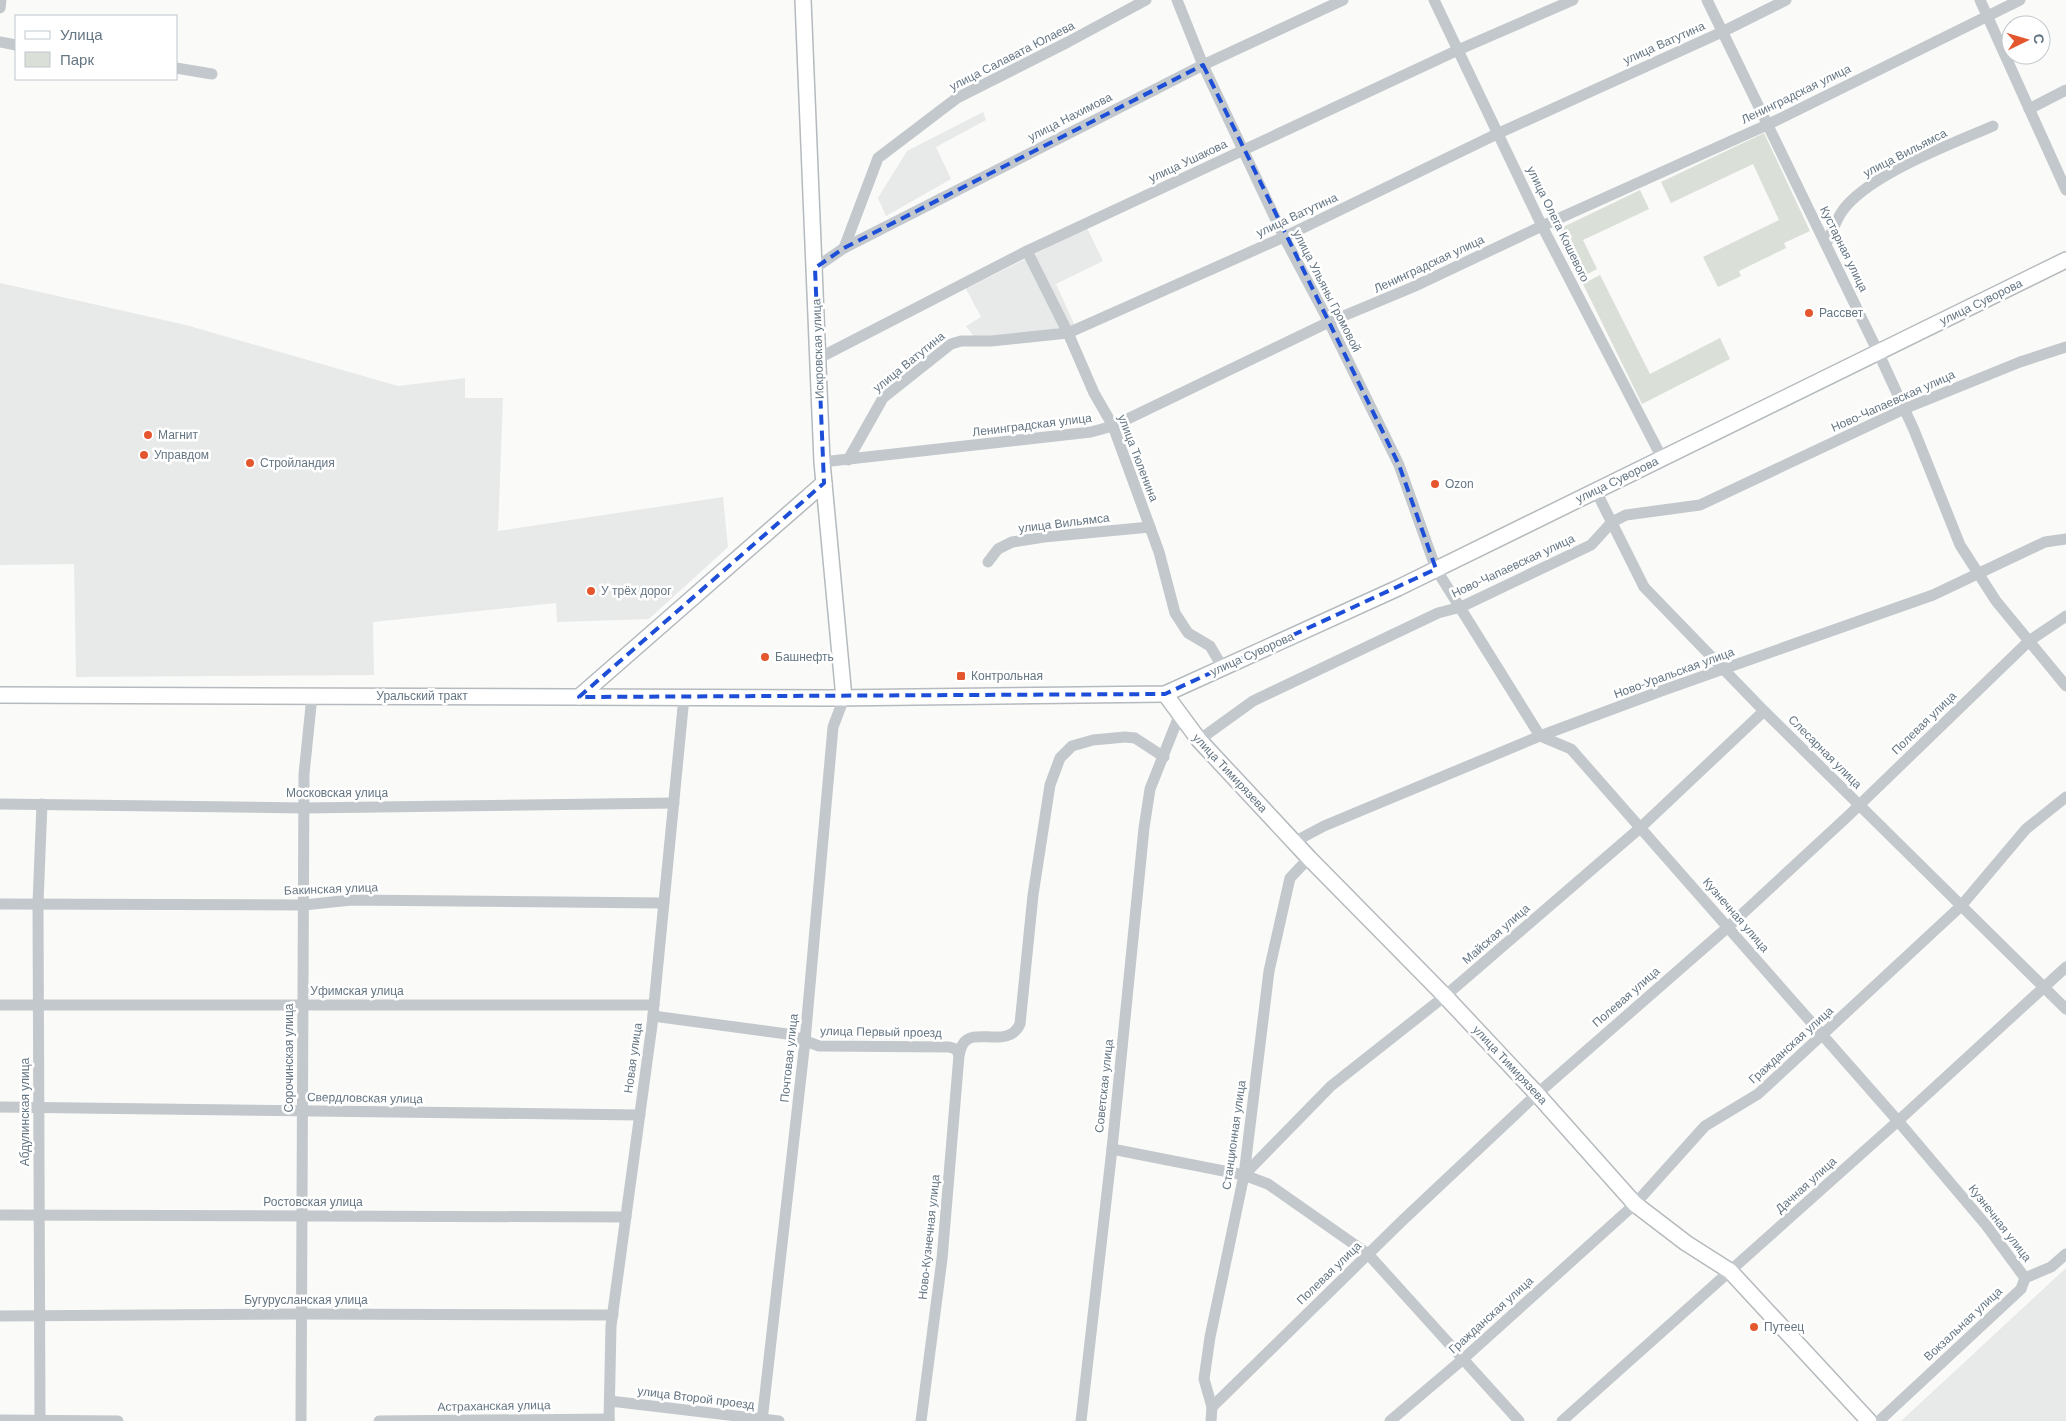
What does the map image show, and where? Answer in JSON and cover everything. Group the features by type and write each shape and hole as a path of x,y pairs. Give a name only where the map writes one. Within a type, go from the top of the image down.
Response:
{"main road":[{"name":"Искровская улица","path":"803,0 822,462 844,698"},
{"name":"улица Суворова","path":"1165,694 1436,569 2066,260"},
{"path":"578,697 824,483"},
{"name":"Уральский тракт","path":"0,695 844,698 1165,694"},
{"name":"улица Тимирязева","path":"1165,694 1179,716 1199,740 1309,858 1445,996 1636,1204 1686,1243 1730,1271 1869,1421"}],"street":[{"path":"0,8 1,0"},
{"name":"улица Салавата Юлаева","path":"844,248 878,158 957,98 1146,0"},
{"name":"улица Ульяны Громовой","path":"1177,0 1203,65 1284,237 1329,322 1399,465 1436,569"},
{"name":"улица Нахимова","path":"815,268 844,248 1203,65 1343,0"},
{"name":"улица Олега Кошевого","path":"1434,0 1542,226 1662,458"},
{"name":"улица Ушакова","path":"819,358 1027,252 1458,50 1573,0"},
{"name":"Кустарная улица","path":"1707,0 1769,124 1878,352 1904,409 1960,545 1996,601 2066,686"},
{"name":"улица Ватутина","path":"848,460 882,398 951,344 961,341 991,341 1068,334 1284,237 1499,133 1722,32 1786,0"},
{"path":"1980,0 2066,190"},
{"name":"Ленинградская улица","path":"822,462 1091,432 1113,426 1329,322 1413,288 1542,226 1769,124 2020,0"},
{"path":"0,42 15,45"},
{"path":"178,68 212,74"},
{"path":"2029,109 2066,90"},
{"name":"улица Вильямса","path":"1826,244 1842,212 1868,186 1923,157 1993,126"},
{"name":"улица Тюленина","path":"1027,252 1068,334 1094,393 1113,426 1160,552 1175,613 1188,634 1210,646 1223,668"},
{"name":"Ново-Чапаевская улица","path":"1199,740 1253,701 1591,545 1612,522 1626,515 1700,505 1904,409 2020,362 2066,347"},
{"name":"Слесарная улица","path":"1596,491 1644,587 1723,670 2066,1009"},
{"name":"улица Вильямса","path":"988,562 998,549 1012,542 1044,537 1150,527"},
{"name":"Ново-Уральская улица","path":"1294,842 1324,826 1540,736 1933,595 2045,542 2066,539"},
{"path":"1436,569 1540,736"},
{"name":"Полевая улица","path":"1212,1408 1368,1254 1537,1094 1728,927 1859,806 2029,641 2066,616"},
{"name":"Сорочинская улица","path":"302,1421 304,774 312,696"},
{"name":"Новая улица","path":"609,1420 613,1315 653,1010 684,698"},
{"name":"Почтовая улица","path":"762,1420 805,1041 832,726 844,698"},
{"name":"Майская улица","path":"1244,1174 1331,1086 1445,996 1640,828 1764,711"},
{"name":"Советская улица","path":"1081,1421 1112,1149 1144,828 1150,788 1179,716"},
{"name":"Кузнечная улица","path":"1540,736 1572,749 1898,1121 1986,1225 2025,1278"},
{"path":"959,1055 963,1042 971,1037 1009,1036 1017,1030 1020,1024 1033,895 1050,785 1060,758 1072,746 1094,740 1125,737 1135,738 1164,757"},
{"name":"Гражданская улица","path":"1390,1421 1462,1360 1636,1204 1705,1126 1758,1094 1962,906 2026,829 2066,797"},
{"name":"Московская улица","path":"0,804 304,808 674,803"},
{"name":"Абдулинская улица","path":"40,1421 38,1316 38,903 42,804"},
{"name":"Станционная улица","path":"1211,1421 1212,1408 1204,1379 1210,1337 1244,1174 1269,971 1290,878 1309,858"},
{"name":"Бакинская улица","path":"0,904 304,905 351,900 664,903"},
{"name":"Дачная улица","path":"1562,1421 1898,1121 2066,967"},
{"name":"Уфимская улица","path":"0,1006 303,1005 653,1010"},
{"name":"улица Первый проезд","path":"653,1010 787,1034 819,1046 949,1047 956,1050 959,1055"},
{"name":"Ново-Кузнечная улица","path":"921,1421 942,1259 959,1055"},
{"name":"Свердловская улица","path":"0,1107 640,1115"},
{"path":"1112,1149 1244,1174 1268,1184 1368,1254 1519,1421"},
{"name":"Ростовская улица","path":"0,1215 626,1217"},
{"path":"2025,1278 2051,1267 2066,1254"},
{"name":"Вокзальная улица","path":"1879,1421 2021,1289 2025,1278"},
{"name":"Бугурусланская улица","path":"0,1316 302,1314 613,1315"},
{"name":"улица Второй проезд","path":"610,1401 778,1421"},
{"path":"0,1420 118,1421"},
{"name":"Астраханская улица","path":"379,1421 609,1420"}],"highlighted area":[{"path":"1203,65 1399,465 1436,569 1165,694 579,697 824,483 815,268 844,248"}],"shaded area":[{"path":"983,112 986,120 936,147 951,179 886,216 878,198 907,151"},
{"path":"1087,228 1103,261 1056,284 1075,326 1066,330 974,337 966,326 981,317 966,289"},
{"path":"0,283 186,325 398,386 465,378 465,398 503,398 498,531 723,497 728,547 649,619 557,622 556,603 373,622 374,675 76,677 74,564 0,565"},
{"path":"2066,1268 2066,1421 1901,1421"}],"green space":[{"path":"1764,133 1810,231 1784,243 1786,248 1739,271 1741,276 1718,287 1703,257 1779,220 1753,164 1671,203 1661,182"},
{"path":"1640,190 1649,209 1583,240 1597,269 1580,278 1557,230"},
{"path":"1600,275 1650,374 1720,338 1730,359 1642,404 1583,284"}],"place":[{"name":"Рассвет","path":"1809,313"},
{"name":"Магнит","path":"148,435"},
{"name":"Управдом","path":"144,455"},
{"name":"Стройландия","path":"250,463"},
{"name":"Ozon","path":"1435,484"},
{"name":"У трёх дорог","path":"591,591"},
{"name":"Башнефть","path":"765,657"},
{"name":"Контрольная","path":"961,676"},
{"name":"Путеец","path":"1754,1327"}]}
